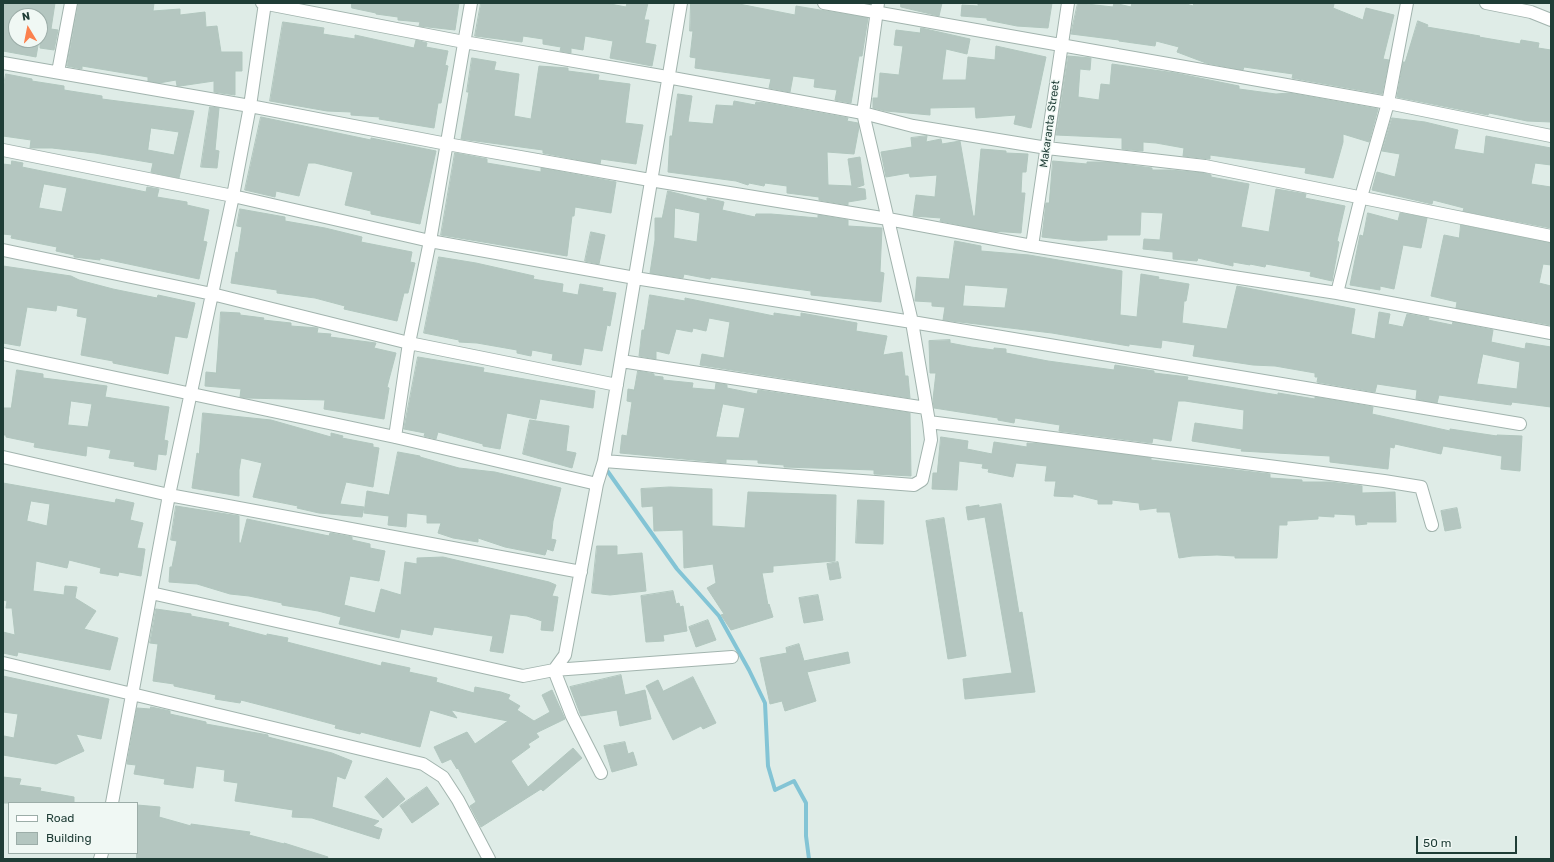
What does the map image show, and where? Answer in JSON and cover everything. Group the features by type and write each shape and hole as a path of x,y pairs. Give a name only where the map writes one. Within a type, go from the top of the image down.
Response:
{"street":[{"path":"58,72 71,3"},
{"path":"112,802 169,495 233,196 250,106 264,3 464,42 863,113 913,126 1047,148 1205,166 1551,236"},
{"path":"395,437 409,343 430,241 471,3"},
{"path":"554,670 565,654 597,484 604,461 667,77 681,3"},
{"path":"824,3 877,8 1061,45 1388,103 1551,136"},
{"name":"Makaranta Street","path":"1032,246 1068,3"},
{"path":"1336,293 1361,197 1388,103 1407,3"},
{"path":"1486,3 1531,12 1551,20"},
{"path":"604,461 914,485 922,480 931,440 929,422 912,322 863,113 877,8"},
{"path":"3,63 250,106 447,144 650,180 888,219 1032,246 1336,293 1551,333"},
{"path":"3,150 233,196 430,241 635,278 912,322 1520,424"},
{"path":"3,250 212,294 409,343 617,385"},
{"path":"3,354 395,437 597,484"},
{"path":"621,361 926,408"},
{"path":"929,422 1422,487 1432,526"},
{"path":"3,457 169,495 581,572"},
{"path":"151,593 523,676 554,670 732,657"},
{"path":"3,663 423,764 443,777 458,800 489,859"},
{"path":"554,670 572,716 601,772"}],"building":[{"path":"3,3 55,3 51,29 58,30 54,50 40,48 48,48 48,8 8,8 8,48 38,48 36,57 3,51"},
{"path":"78,3 154,3 153,11 180,9 180,15 205,12 206,27 217,26 221,52 242,52 242,71 235,71 235,95 214,92 214,81 177,86 176,80 159,83 148,81 148,77 82,66 82,69 67,66"},
{"path":"352,3 459,3 455,30 419,26 420,22 398,20 398,17 376,14 352,8"},
{"path":"481,3 605,3 626,7 627,3 648,3 644,20 649,20 645,43 656,45 652,66 610,58 613,41 585,36 583,50 571,48 571,53 560,51 561,47 543,44 543,39 523,36 522,42 475,36"},
{"path":"691,3 734,3 795,15 796,6 868,18 862,56 859,56 851,103 835,100 837,90 814,87 815,79 793,76 790,92 769,88 771,79 695,68 696,58 690,57 693,31 690,31"},
{"path":"901,3 942,3 939,16 901,7"},
{"path":"978,3 1052,3 1048,28 1017,26 987,20 987,18 961,16 962,5 978,6"},
{"path":"1078,3 1113,7 1114,3 1131,7 1132,3 1183,3 1193,6 1194,3 1326,3 1334,4 1333,8 1363,20 1366,8 1394,15 1383,59 1389,60 1382,94 1292,78 1293,74 1244,67 1243,70 1206,63 1177,52 1179,47 1156,41 1155,46 1071,34"},
{"path":"1418,21 1428,25 1427,27 1480,36 1479,37 1520,44 1521,40 1539,43 1538,48 1551,50 1551,122 1527,121 1489,113 1488,115 1397,97 1403,62 1405,62"},
{"path":"283,22 324,28 323,34 355,39 355,35 414,48 416,40 427,43 426,47 448,51 445,65 448,66 441,103 438,103 434,128 379,119 380,117 351,115 351,112 327,111 270,101"},
{"path":"921,28 970,39 967,54 946,49 942,80 966,80 968,57 995,60 996,46 1046,57 1031,128 1014,124 1016,115 976,118 975,107 930,108 930,115 886,111 873,108 873,98 878,98 880,73 899,75 903,46 894,45 896,30 920,33"},
{"path":"1068,56 1091,58 1090,70 1080,69 1078,97 1099,100 1101,84 1110,85 1112,64 1175,73 1239,86 1239,89 1276,94 1289,93 1378,109 1369,142 1343,134 1343,142 1333,178 1305,173 1306,168 1210,155 1210,159 1183,156 1184,148 1156,143 1143,142 1143,151 1122,149 1122,138 1056,135"},
{"path":"472,58 496,62 494,70 519,74 514,116 531,119 539,66 568,68 568,71 599,75 598,80 630,84 625,123 643,125 636,164 601,159 600,164 543,153 543,150 461,139 469,92 467,92"},
{"path":"6,74 32,79 32,81 64,86 64,90 102,96 102,99 194,111 179,178 151,172 153,163 95,153 52,148 30,148 31,140 3,136 3,89","holes":["151,128 179,132 174,155 148,150"]},
{"path":"678,94 692,96 688,122 713,124 716,105 733,106 734,101 755,105 756,102 766,103 848,118 847,121 858,123 859,127 854,154 827,152 828,185 852,186 848,159 860,157 864,185 855,188 865,189 866,199 848,202 848,205 819,200 819,197 787,193 787,186 765,183 764,186 749,183 748,185 736,181 668,172 670,136 672,136"},
{"path":"210,107 219,108 215,150 219,151 217,168 201,167"},
{"path":"261,117 371,140 371,138 436,151 420,224 371,214 371,211 345,205 353,172 315,163 308,163 299,196 276,191 275,197 245,190"},
{"path":"1392,118 1425,122 1458,130 1454,149 1484,154 1486,136 1551,148 1551,165 1535,163 1531,184 1551,187 1551,228 1463,211 1464,208 1433,200 1432,204 1372,190 1377,172 1395,177 1400,154 1382,151"},
{"path":"927,136 926,142 941,139 942,144 960,141 973,216 975,216 981,149 1006,151 1006,153 1028,154 1026,172 1022,172 1021,193 1025,193 1021,233 991,231 940,221 941,218 913,216 916,195 935,197 937,175 910,177 909,173 886,177 881,152 912,147 911,138"},
{"path":"455,153 487,159 487,163 541,172 541,168 616,182 611,213 575,207 574,216 572,216 567,256 441,235"},
{"path":"12,161 23,163 22,167 146,192 147,187 159,189 157,197 187,202 187,205 209,210 203,241 207,242 199,279 100,258 100,260 74,257 74,255 56,251 57,247 11,238 12,235 3,234 3,164 11,165","holes":["44,184 67,188 62,212 39,208"]},
{"path":"1053,161 1087,164 1087,162 1106,162 1152,168 1152,170 1204,173 1211,175 1211,177 1249,184 1241,227 1269,232 1276,189 1306,194 1305,198 1345,206 1337,241 1339,242 1332,281 1310,276 1311,272 1266,264 1265,267 1233,262 1233,266 1198,258 1197,261 1173,259 1173,252 1143,249 1144,239 1160,240 1163,213 1141,212 1140,235 1107,235 1107,240 1078,241 1042,237 1046,203 1049,203"},
{"path":"668,191 707,201 707,198 724,202 722,210 755,217 756,214 771,214 818,218 818,215 848,220 848,226 882,228 880,272 884,273 881,302 811,295 811,291 711,277 710,279 684,274 683,278 650,273 655,240 655,218 662,218","holes":["675,208 700,213 697,242 674,238"]},
{"path":"240,209 285,217 285,221 325,228 362,237 361,242 412,252 410,262 415,263 408,293 404,293 397,321 344,309 345,306 315,298 277,293 277,290 231,283 242,227 237,226"},
{"path":"1368,213 1398,221 1400,213 1427,218 1421,248 1403,245 1394,289 1380,286 1380,290 1350,285 1360,235 1363,236"},
{"path":"1461,225 1551,243 1551,265 1543,264 1539,283 1551,286 1551,325 1456,308 1457,302 1431,296 1444,235 1459,238"},
{"path":"591,232 605,235 599,264 585,261"},
{"path":"955,241 981,246 981,251 1029,255 1122,271 1120,315 1137,317 1141,274 1159,277 1158,279 1189,284 1186,301 1184,301 1182,323 1227,329 1237,286 1355,309 1351,334 1375,339 1379,312 1390,314 1388,324 1403,327 1407,314 1429,318 1428,320 1452,325 1453,322 1493,330 1491,342 1525,349 1526,343 1551,347 1551,407 1512,402 1511,405 1439,395 1437,403 1416,399 1417,390 1377,384 1375,392 1317,382 1318,377 1315,377 1315,373 1275,366 1253,365 1193,356 1195,345 1162,340 1161,348 1129,344 1129,346 1052,333 943,320 945,307 932,306 932,302 915,301 917,277 949,279","holes":["965,285 1008,288 1005,308 963,306","1483,354 1520,362 1517,389 1477,384"]},
{"path":"439,257 476,263 534,276 533,279 563,284 562,292 578,295 580,284 603,288 602,291 616,293 610,326 607,325 602,351 584,348 581,365 552,360 553,354 532,350 531,356 517,353 517,350 477,343 459,342 459,340 424,333"},
{"path":"3,266 71,276 79,280 113,289 157,298 158,295 195,303 187,338 175,336 168,374 81,355 87,318 77,316 78,309 57,305 56,311 27,307 20,346 3,343"},
{"path":"650,295 685,301 685,298 774,316 774,313 801,317 801,313 857,323 856,331 887,336 883,355 902,352 905,376 908,376 910,398 700,365 702,354 724,358 730,322 709,318 706,331 693,328 692,332 676,329 669,354 656,351 656,359 639,356 642,330 644,330"},
{"path":"221,312 240,313 240,315 264,318 263,320 291,323 291,326 318,328 317,333 331,334 330,337 376,343 374,348 396,353 387,387 389,388 384,419 324,409 325,400 246,398 240,397 241,389 205,386 206,372 216,373"},
{"path":"950,340 950,343 971,347 994,350 994,348 1006,349 1006,353 1048,361 1114,370 1115,365 1154,371 1154,373 1188,377 1187,380 1278,395 1278,393 1315,399 1315,397 1373,407 1372,414 1450,431 1450,429 1497,436 1522,436 1520,471 1501,469 1502,456 1443,446 1441,454 1395,444 1394,448 1390,447 1388,469 1330,462 1330,456 1241,451 1242,449 1192,441 1195,423 1243,430 1244,410 1185,401 1178,401 1171,441 1153,438 1152,443 1059,431 1060,425 1015,418 1014,423 998,420 998,418 934,408 933,399 936,373 930,373 929,341"},
{"path":"418,357 484,368 483,372 595,391 593,408 540,399 536,419 507,413 500,449 483,446 483,444 438,432 436,439 424,436 425,433 404,429"},
{"path":"17,370 43,374 43,378 107,386 105,397 169,407 164,440 168,441 166,455 158,454 156,470 134,466 135,462 109,458 111,450 87,446 86,456 34,447 35,443 6,437 6,435 3,435 3,408 11,408","holes":["71,401 92,404 88,427 68,425"]},
{"path":"638,371 663,377 663,380 693,383 692,388 715,390 716,383 727,385 727,388 757,394 758,390 910,413 911,476 874,474 874,470 784,467 784,465 758,463 758,460 726,459 726,463 620,453 622,435 627,436 632,402 627,401 628,389 634,390","holes":["723,404 745,408 739,438 716,437"]},
{"path":"203,413 271,420 331,437 331,433 343,436 342,438 373,444 373,447 379,448 373,487 346,482 340,504 364,507 362,517 319,513 297,508 298,506 253,497 262,463 241,458 239,470 239,496 192,488 197,453 199,454"},
{"path":"530,420 569,426 566,451 576,453 572,468 523,454"},
{"path":"941,437 968,441 967,449 992,454 994,442 1027,447 1027,443 1043,444 1151,458 1151,460 1270,474 1270,478 1302,480 1302,482 1330,482 1362,486 1362,493 1395,492 1396,522 1366,522 1367,524 1356,525 1355,515 1334,514 1334,517 1318,516 1318,519 1287,521 1287,525 1279,525 1277,558 1235,558 1235,556 1217,555 1179,558 1170,512 1157,512 1157,508 1140,510 1139,503 1112,500 1112,504 1098,504 1098,500 1073,494 1073,497 1054,496 1056,481 1045,481 1047,466 1016,463 1013,477 988,472 989,469 982,468 983,464 959,461 957,490 932,489 933,473 937,473"},
{"path":"398,452 420,456 459,468 495,472 561,488 553,521 551,539 556,540 553,551 547,549 545,555 505,547 478,538 478,542 453,538 438,533 441,523 427,523 427,515 407,513 406,527 388,525 389,516 364,513 367,491 389,495"},
{"path":"3,483 115,503 116,499 134,503 130,520 143,523 137,548 145,549 141,576 119,572 118,576 100,573 101,568 69,560 67,568 36,561 33,591 64,595 65,586 77,587 75,598 96,611 84,629 118,638 110,670 18,652 17,656 3,653 3,632 15,635 12,608 6,608 7,601 3,600","holes":["31,501 50,504 47,526 27,521"]},
{"path":"670,487 712,489 712,526 745,528 748,492 836,495 835,561 773,566 773,572 762,573 768,605 769,604 773,617 731,630 721,615 724,614 707,588 716,583 713,564 684,568 683,530 654,531 653,506 642,507 641,489"},
{"path":"858,500 884,501 883,544 856,543"},
{"path":"1001,504 1019,613 1022,612 1035,692 965,699 963,679 1012,673 985,517 968,520 966,507"},
{"path":"176,506 239,516 239,543 241,543 247,519 329,536 330,533 352,537 352,540 370,544 370,548 385,551 379,581 350,576 344,605 375,613 381,589 401,595 405,562 417,564 417,558 443,557 549,582 556,585 552,596 558,597 553,631 541,630 542,621 527,616 510,614 503,653 490,651 493,636 434,627 432,635 401,629 399,638 339,624 341,617 318,611 282,605 282,603 249,596 230,594 197,584 169,582 170,567 172,567 177,541 171,540"},
{"path":"1457,508 1461,528 1445,531 1441,511"},
{"path":"944,518 966,656 948,659 926,521"},
{"path":"597,546 617,546 617,555 642,553 646,591 610,595 592,593"},
{"path":"838,562 841,578 830,580 827,564"},
{"path":"673,591 676,604 679,603 680,607 683,606 687,631 663,635 664,641 646,642 641,596"},
{"path":"818,595 823,620 804,623 799,598"},
{"path":"156,609 191,614 191,616 229,623 228,626 267,636 267,634 288,638 287,642 381,666 382,662 410,668 409,672 437,678 436,682 474,693 475,687 501,692 510,695 508,699 520,706 517,710 534,721 550,712 542,695 552,690 565,719 536,733 539,737 528,744 530,747 511,761 528,787 573,748 582,758 543,791 541,789 481,827 470,806 476,802 458,768 457,769 451,759 442,763 434,747 467,732 475,744 508,721 451,710 457,718 430,710 420,747 361,732 360,734 335,728 336,725 241,700 240,703 215,699 216,695 174,686 174,684 153,681 158,644 150,643"},
{"path":"708,620 716,640 696,647 689,627"},
{"path":"799,644 804,661 848,652 850,663 807,672 816,701 785,711 782,701 770,704 760,658 787,653 786,648"},
{"path":"621,675 625,695 645,690 651,719 620,726 617,710 581,716 570,687"},
{"path":"3,676 109,699 101,739 76,734 84,751 56,764 3,755 4,736 14,738 18,714 3,712"},
{"path":"693,677 716,723 703,729 701,726 673,740 646,686 658,680 663,691"},
{"path":"151,707 170,711 170,714 206,722 206,724 268,735 268,737 332,753 352,761 345,779 337,776 332,807 379,821 373,826 382,829 379,839 312,818 292,817 293,810 235,801 238,783 224,781 225,770 196,766 193,788 164,784 165,779 134,774 136,765 127,764 137,708 150,709"},
{"path":"625,742 628,754 633,752 637,765 612,772 604,746"},
{"path":"3,777 21,779 19,785 41,788 40,791 74,797 74,802 3,803"},
{"path":"387,778 405,799 383,818 365,797"},
{"path":"427,787 439,804 412,823 400,806"},
{"path":"138,805 160,807 159,817 191,826 191,824 250,832 249,835 284,843 328,857 327,859 137,859"}],"waterway":[{"path":"606,469 677,569 719,616 749,670 765,703 768,766 775,790 794,781 806,803 806,836 809,859"}]}
